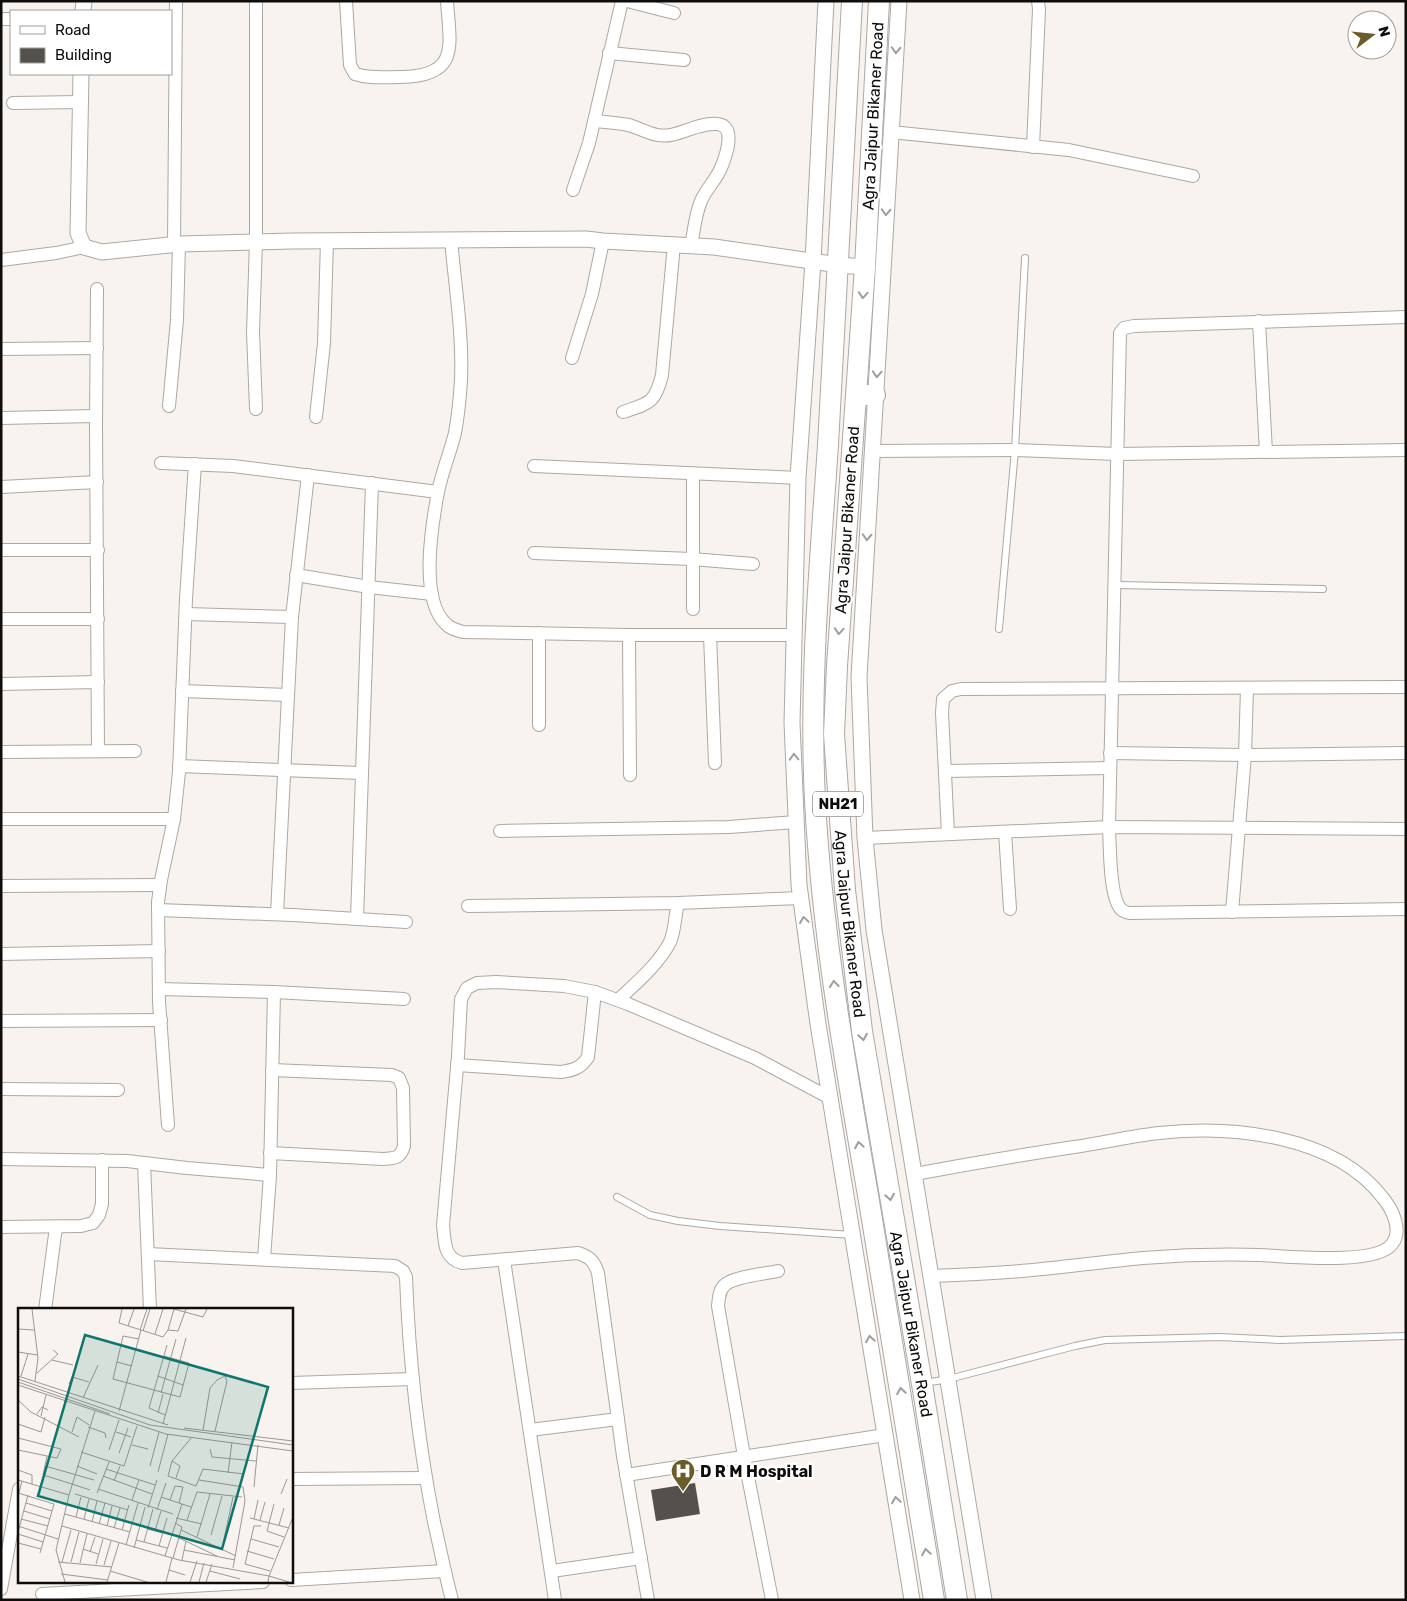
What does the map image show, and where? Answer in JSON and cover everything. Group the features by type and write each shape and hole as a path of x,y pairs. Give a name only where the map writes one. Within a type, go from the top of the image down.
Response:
{"highway":[{"name":"Agra Jaipur Bikaner Road","path":"852,1 839,265 814,658 813,730 815,801 822,890 842,1040 902,1394 934,1600"},
{"name":"Agra Jaipur Bikaner Road","path":"879,1 865,267 866,395 836,666 834,734 845,890 862,1031 957,1600"}],"street":[{"path":"169,406 177,320 176,1"},
{"path":"256,1 256,242 253,332 256,408"},
{"path":"346,1 350,65 355,74 365,77 416,76 433,72 445,62 450,48 447,1"},
{"path":"573,190 595,121 622,1"},
{"path":"628,1 674,13"},
{"path":"826,1 813,261 798,478 792,723 796,822 801,898 830,1098 912,1600"},
{"path":"899,1 891,132 866,395 872,451 859,677 865,838 874,930 984,1600"},
{"path":"1033,147 1038,1"},
{"path":"609,52 684,60"},
{"path":"81,75 78,233 84,247"},
{"path":"13,103 80,102"},
{"path":"595,121 628,125 658,135 668,135 701,124 722,124 726,127 729,133 726,152 721,169 701,202 691,246"},
{"path":"891,132 1069,150 1193,176"},
{"path":"1,260 56,253 84,247 102,252 177,244 586,239 714,247 865,267"},
{"path":"451,240 461,379 459,410 438,492 429,565 436,611 444,623 451,628 463,632 794,635"},
{"path":"316,417 324,343 328,241"},
{"path":"572,358 592,294 603,241"},
{"path":"623,412 649,403 658,390 662,375 674,244"},
{"path":"97,289 98,751"},
{"path":"1406,317 1134,326 1124,328 1120,333 1116,585 1109,827 1112,887 1116,902 1122,910 1129,913 1406,909"},
{"path":"1260,321 1266,452"},
{"path":"1,349 97,348"},
{"path":"1,418 96,416"},
{"path":"872,451 1015,450 1117,454 1406,450"},
{"path":"161,463 233,466 438,492"},
{"path":"168,1125 159,989 158,910 160,885 174,819 179,766 186,614 196,464"},
{"path":"534,466 798,478"},
{"path":"693,474 693,609"},
{"path":"277,914 292,616 308,475"},
{"path":"1,487 97,482"},
{"path":"357,919 372,483"},
{"path":"1,550 98,550"},
{"path":"534,553 692,559 754,564"},
{"path":"296,575 368,587 432,594"},
{"path":"186,614 292,616"},
{"path":"1,619 98,619"},
{"path":"539,725 540,633"},
{"path":"629,635 630,775"},
{"path":"710,635 715,763"},
{"path":"1,684 98,682"},
{"path":"1232,912 1245,755 1247,688"},
{"path":"948,834 942,713 943,699 952,692 961,689 1406,688"},
{"path":"182,691 288,695"},
{"path":"1,752 135,751"},
{"path":"1110,753 1245,755 1406,753"},
{"path":"179,766 361,774"},
{"path":"945,771 1110,768"},
{"path":"1,819 174,819"},
{"path":"500,831 729,827 796,822"},
{"path":"865,838 1109,827 1406,829"},
{"path":"1005,832 1010,909"},
{"path":"1,886 160,885"},
{"path":"468,906 678,903 801,898"},
{"path":"618,1000 642,977 671,940 678,903"},
{"path":"158,910 277,914 406,922"},
{"path":"1,954 159,951"},
{"path":"648,1600 626,1475 598,1273 595,1263 589,1257 578,1253 462,1263 455,1261 448,1255 445,1247 444,1225 457,1065 460,999 467,988 477,983 496,982 564,986 595,992 754,1058 830,1098"},
{"path":"159,989 274,992 404,999"},
{"path":"264,1259 270,1175 274,992"},
{"path":"457,1065 562,1072 573,1070 582,1065 588,1057 595,992"},
{"path":"1,1021 161,1020"},
{"path":"270,1153 382,1159 396,1158 401,1154 404,1146 403,1088 399,1078 392,1075 272,1070"},
{"path":"1,1089 118,1090"},
{"path":"915,1174 1158,1133 1229,1132 1264,1135 1312,1148 1350,1167 1374,1186 1389,1205 1396,1222 1396,1236 1392,1246 1384,1251 1363,1256 1336,1258 1212,1255 1145,1258 1007,1272 932,1276"},
{"path":"1,1159 102,1160 270,1175"},
{"path":"1,1227 81,1226 93,1223 100,1215 102,1204 102,1160"},
{"path":"144,1163 150,1308"},
{"path":"45,1308 56,1227"},
{"path":"148,1254 395,1266 403,1271 406,1277 408,1340 426,1478 444,1571 452,1600"},
{"path":"504,1260 556,1600"},
{"path":"772,1600 744,1456 718,1306 720,1292 726,1284 778,1271"},
{"path":"292,1383 413,1378"},
{"path":"530,1430 618,1419"},
{"path":"626,1475 885,1435"},
{"path":"292,1479 426,1478"},
{"path":"1,1589 18,1495"},
{"path":"552,1571 641,1558"},
{"path":"292,1580 444,1571"},
{"path":"42,1594 225,1584"}],"lane":[{"path":"999,629 1015,450 1025,258"},
{"path":"1116,585 1323,588"},
{"path":"616,1197 650,1215 678,1221 720,1226 853,1235"},
{"path":"922,1384 1104,1340 1219,1338 1280,1340 1406,1336"}],"building":[{"path":"695,1483 700,1514 656,1521 651,1490"}],"place":[{"name":"D R M Hospital","path":"683,1492"}]}
